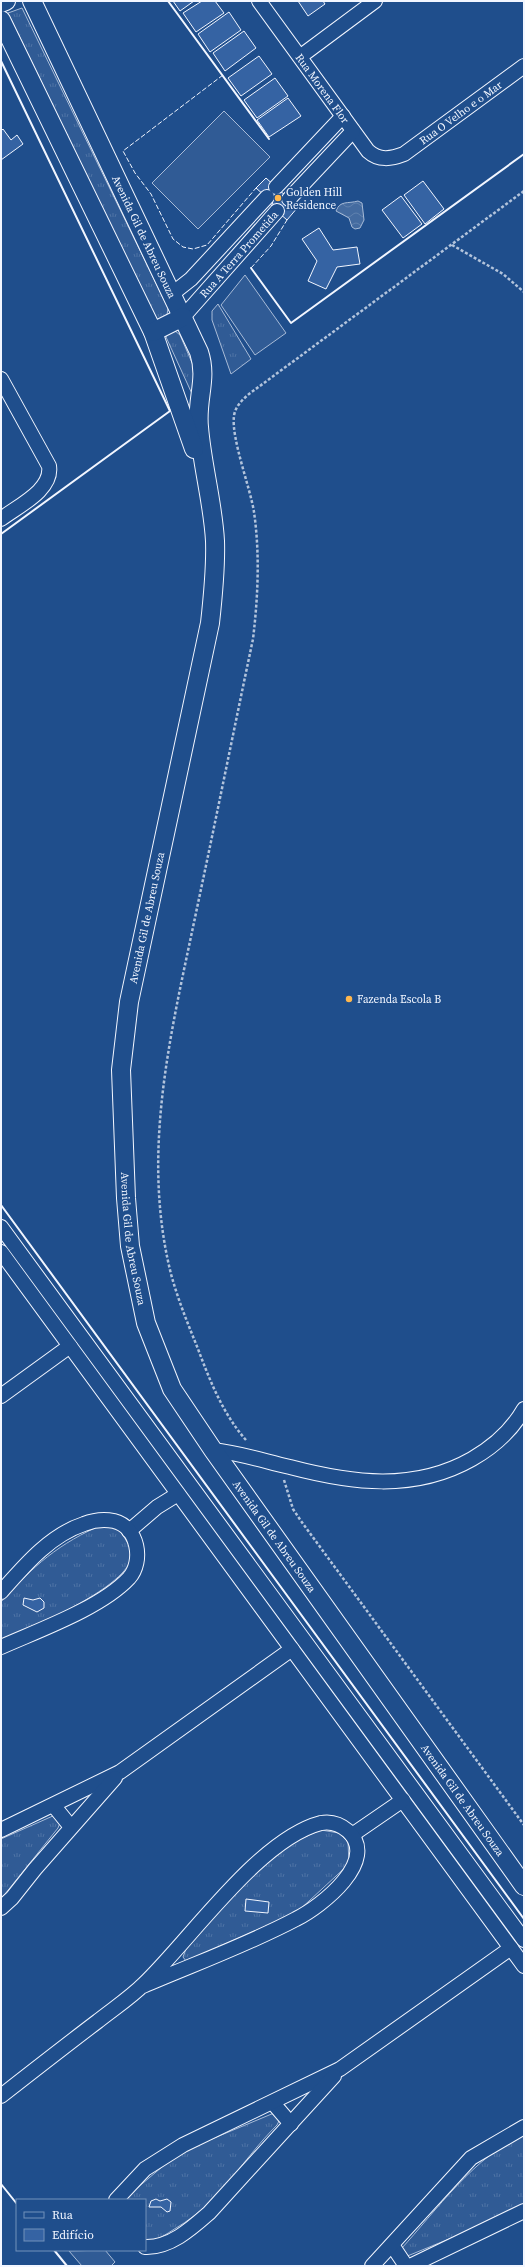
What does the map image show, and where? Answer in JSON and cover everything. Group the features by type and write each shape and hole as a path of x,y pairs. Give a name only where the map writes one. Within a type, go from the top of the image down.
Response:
{"street":[{"path":"1,3 6,1"},
{"name":"Avenida Gil de Abreu Souza","path":"32,1 172,294 186,314 204,369 198,416 206,484 215,541 215,577 210,623 129,1002 121,1070 126,1198 130,1246 146,1322 172,1389 213,1450 524,1886"},
{"name":"Rua Morena Flor","path":"260,1 368,151 374,156 396,158"},
{"path":"301,56 375,1"},
{"name":"Avenida Gil de Abreu Souza","path":"1,20 154,332 206,484"},
{"name":"Rua O Velho e o Mar","path":"396,158 404,154 524,66"},
{"path":"276,187 343,116"},
{"path":"289,199 353,131"},
{"name":"Rua A Terra Prometida","path":"172,294 191,279 267,197"},
{"name":"Rua A Terra Prometida","path":"186,314 203,304 238,266 268,230 273,215"},
{"path":"154,332 186,314"},
{"path":"1,378 49,466 50,474 47,483 40,490 1,518"},
{"path":"1,1227 524,1940"},
{"path":"1,1252 524,1966"},
{"path":"1,1396 70,1346"},
{"path":"213,1450 241,1454 311,1472 382,1483 427,1476 464,1463 482,1453 509,1430 524,1409"},
{"path":"129,1531 157,1507 178,1494"},
{"path":"1,1592 35,1554 83,1524 101,1520 116,1522 129,1531 137,1548 137,1566 121,1585 78,1612 1,1647"},
{"path":"1,1830 54,1806 120,1772 292,1649"},
{"path":"1,1908 12,1898 71,1827 120,1772"},
{"path":"352,1835 402,1800"},
{"path":"54,1806 71,1827"},
{"path":"1,2096 143,1986 176,1952 248,1871 301,1831 329,1822 340,1824 358,1843 358,1856 355,1866 330,1895 298,1919 143,1986"},
{"path":"117,2199 144,2169 176,2149 340,2070 511,1948"},
{"path":"176,1952 186,1968"},
{"path":"146,2247 166,2244 190,2230 224,2198 340,2070"},
{"path":"272,2103 291,2124"},
{"path":"372,2266 471,2158 524,2127"},
{"path":"410,2266 524,2211"},
{"path":"392,2244 406,2266"}],"path":[{"path":"246,1441 234,1425 212,1385 171,1274 162,1209 159,1164 159,1117 170,1039 253,639 256,614 258,575 254,518 234,424 234,415 241,400 524,191"},
{"path":"451,244 503,274 524,292"},
{"path":"274,1462 282,1470 289,1497 301,1521 524,1825"}],"green space":[{"path":"22,8 168,308 167,315 157,321 8,13"},
{"path":"218,304 251,359 231,374 212,320 212,311"},
{"path":"174,330 180,335 196,372 193,396 166,337 168,332"},
{"path":"104,1524 118,1528 130,1547 132,1555 131,1559 124,1571 111,1583 74,1607 1,1641 1,1602 24,1577 48,1557 73,1539"},
{"path":"55,1815 61,1820 58,1828 1,1899 1,1839"},
{"path":"321,1830 339,1833 348,1842 349,1864 296,1913 186,1961 183,1957 186,1949 247,1880 281,1851 300,1839"},
{"path":"274,2113 281,2117 277,2125 206,2206 165,2235 157,2239 146,2241 146,2199 124,2199 169,2161 195,2146"},
{"path":"524,2135 524,2204 471,2230 405,2257 401,2249 457,2185 489,2156 506,2144"}],"shaded area":[{"path":"224,111 270,157 198,229 152,183"},
{"path":"245,275 286,333 255,355 221,305"},
{"path":"69,2251 106,2251 115,2262 111,2266 82,2266"}],"water":[{"path":"358,201 362,203 364,220 360,228 355,229 352,227 349,218 336,211 342,204"}],"building":[{"path":"173,1 194,1 180,11"},
{"path":"202,1 215,1 224,13 196,32 183,13"},
{"path":"298,1 323,1 325,4 308,16"},
{"path":"229,12 241,30 210,52 198,34"},
{"path":"244,31 256,48 225,71 213,53"},
{"path":"259,56 272,74 241,96 228,78"},
{"path":"275,78 288,96 257,118 244,100"},
{"path":"288,98 301,116 269,137 257,120"},
{"path":"3,129 11,140 17,135 23,144 1,160 1,131"},
{"name":"Golden Hill Residence","path":"266,178 298,207 287,220 271,206 273,203 256,188"},
{"path":"423,181 444,209 425,224 404,195"},
{"path":"401,196 422,224 403,238 382,210"},
{"path":"319,228 333,250 357,247 360,264 337,267 326,289 308,281 317,261 302,239"},
{"path":"24,1598 33,1600 40,1598 44,1602 44,1608 37,1612 23,1605"},
{"path":"246,1899 269,1902 268,1913 245,1911"},
{"path":"156,2199 160,2201 167,2199 171,2202 170,2211 167,2212 161,2207 149,2207 151,2201"}],"fence":[{"path":"223,75 123,151 135,173 151,194 173,239 183,247 193,249 207,245 256,188"},
{"path":"251,268 271,246 287,220"}],"wall":[{"path":"168,1 269,139"},
{"path":"1,61 170,411 1,534"},
{"path":"251,268 291,323 524,154"},
{"path":"1,1205 524,1919"},
{"path":"1,2184 16,2203"},
{"path":"55,2251 67,2266"}],"place":[{"name":"Golden Hill Residence","path":"278,198"},
{"name":"Fazenda Escola B","path":"349,999"}]}
